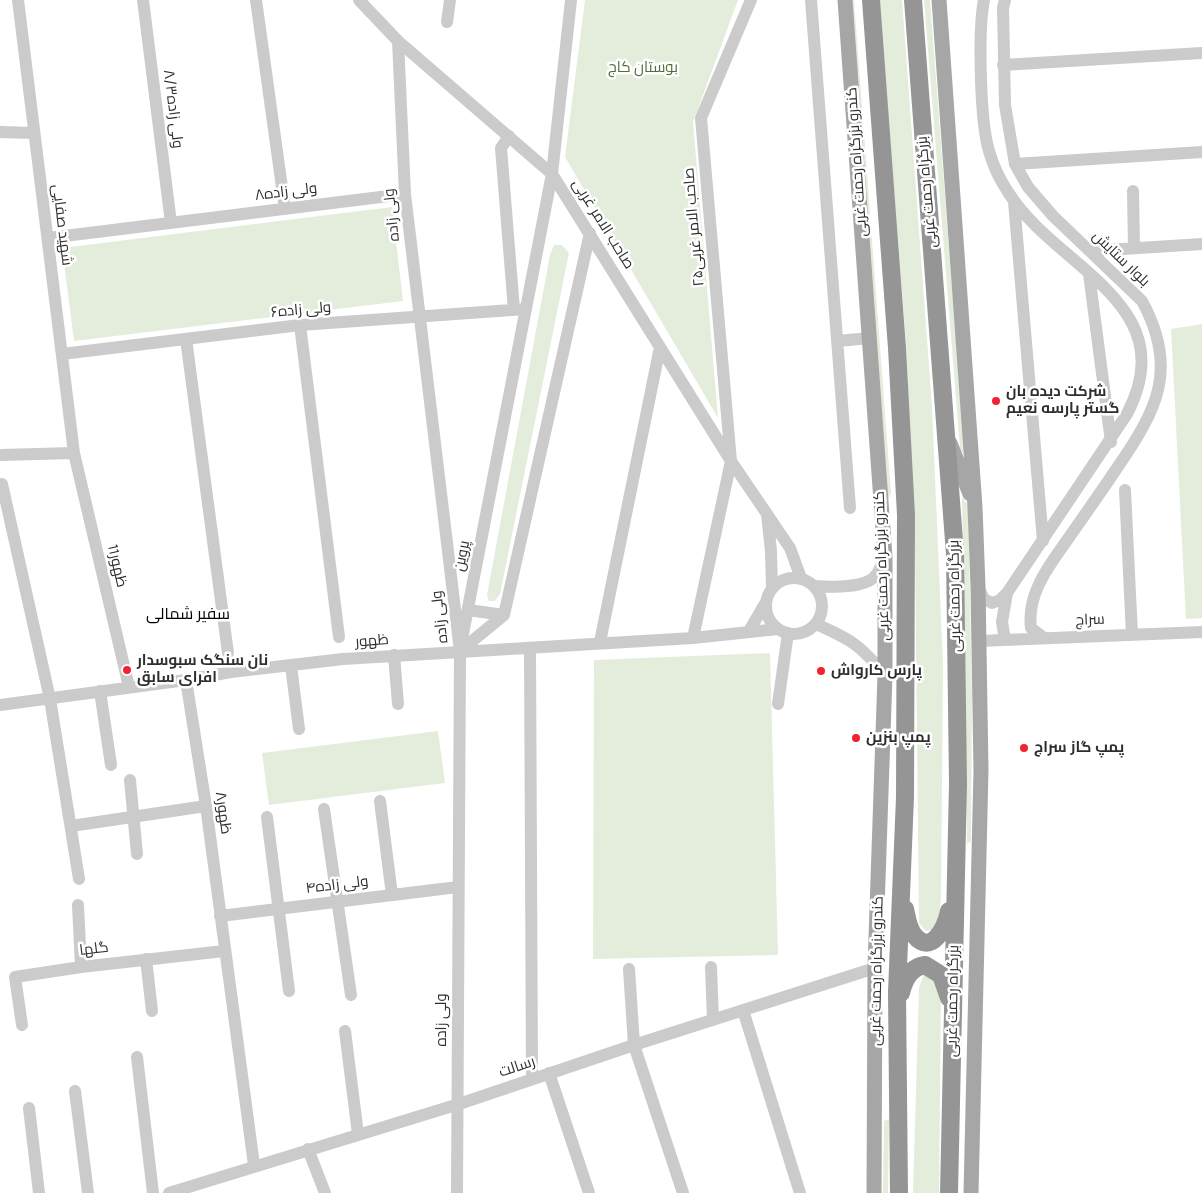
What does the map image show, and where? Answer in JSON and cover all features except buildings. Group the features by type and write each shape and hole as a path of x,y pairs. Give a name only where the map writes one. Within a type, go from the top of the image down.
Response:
{"highway":[{"path":"872,0 897,348 906,515 905,797 898,1020 900,1193"},
{"name":"بزرگراه رحمت غربی","path":"913,0 947,436 955,579 958,784 949,1193"},
{"path":"902,881 911,930 919,939 930,941 935,940 944,930 955,880"},
{"path":"898,1020 904,981 911,971 925,965 937,971 943,979 953,1021"}],"main road":[{"name":"کندرو بزرگراه رحمت غربی","path":"845,0 885,557 885,675 876,968 874,1193"},
{"path":"939,0 975,507 978,587 980,770 971,1193"},
{"path":"947,436 975,507"}],"street":[{"name":"شهید صفایی","path":"18,0 74,453"},
{"name":"ولی زاده۸/۳","path":"143,0 171,223"},
{"path":"256,0 285,209"},
{"name":"صاحب الامر غربی","path":"359,0 398,41 552,174 731,461 790,548 801,578"},
{"path":"448,22 450,0"},
{"name":"پروین","path":"460,651 520,309 552,174 571,0"},
{"name":"صاحب الامر غربی۲۵","path":"731,461 701,118 751,0"},
{"path":"811,0 850,508"},
{"path":"978,587 984,599 992,603 1000,600 1008,593 1111,442 1133,403 1141,372 1142,354 1139,336 1120,303 1014,202 997,170 988,146 982,74 984,0"},
{"name":"بلوار ستایش","path":"1004,0 1004,106 1015,164 1028,187 1053,216 1142,301 1150,317 1161,357 1159,390 1151,415 1136,442 1043,575 1029,613 1031,628 1044,638"},
{"name":"ولی زاده","path":"398,41 405,194 460,651 459,1104 457,1193"},
{"path":"1003,65 1202,53"},
{"path":"0,132 34,133"},
{"path":"509,136 501,148 520,309"},
{"path":"988,146 1011,142"},
{"path":"1015,164 1202,152"},
{"path":"1133,191 1134,248"},
{"name":"ولی زاده۸","path":"48,238 405,194"},
{"path":"1014,202 1043,541"},
{"path":"460,651 504,615 590,233"},
{"path":"1091,251 1202,244"},
{"path":"1089,274 1111,442"},
{"name":"ولی زاده۶","path":"62,354 300,325 520,309"},
{"path":"300,325 339,637"},
{"path":"838,341 870,338"},
{"path":"186,339 228,654"},
{"path":"600,642 660,347"},
{"path":"0,455 74,453"},
{"name":"11ظهور","path":"74,453 129,686"},
{"path":"693,638 731,461"},
{"path":"2,484 5,521 50,699 79,879"},
{"path":"1125,490 1132,635"},
{"path":"749,631 772,588 771,551 766,512"},
{"path":"814,586 835,588 860,584 876,577 885,557"},
{"path":"1028,564 1043,575"},
{"path":"766,602 771,622 783,631 798,634 808,631 816,624 821,615 820,594 814,586 801,578 785,579 772,588"},
{"path":"1005,640 1002,622 1008,593"},
{"path":"468,610 504,615"},
{"path":"816,624 848,638 864,650 885,675"},
{"name":"ظهور","path":"0,704 50,699 231,672 394,655 693,638 749,631 783,631"},
{"path":"778,704 783,631"},
{"name":"سراج","path":"979,641 1202,632"},
{"path":"530,648 532,1078"},
{"path":"394,655 398,704"},
{"path":"291,666 299,729"},
{"name":"ظهور۸","path":"186,680 206,806 224,952 254,1165"},
{"path":"100,691 111,765"},
{"path":"130,780 137,854"},
{"path":"380,801 392,895"},
{"path":"71,826 206,806"},
{"path":"324,809 352,995"},
{"path":"267,817 289,991"},
{"name":"ولی زاده۴","path":"220,916 458,887"},
{"path":"78,905 81,967"},
{"name":"گلها","path":"22,1024 15,977 146,959 224,952"},
{"path":"146,959 152,1011"},
{"path":"711,968 713,1020"},
{"name":"رسالت","path":"169,1193 184,1191 254,1165 459,1104 532,1078 876,968"},
{"path":"629,969 634,1045 683,1193"},
{"path":"743,1010 800,1193"},
{"path":"345,1031 358,1134"},
{"path":"137,1057 153,1193"},
{"path":"550,1073 589,1193"},
{"path":"75,1091 88,1193"},
{"path":"29,1108 39,1193"},
{"path":"308,1149 325,1193"}],"green space":[{"name":"بوستان کاج","path":"585,0 738,0 693,122 718,418 565,157"},
{"path":"850,0 854,0 891,493 888,499"},
{"path":"879,0 902,0 932,407 943,664 941,897 939,924 934,930 926,931 919,923 915,549 906,342"},
{"path":"924,0 930,0 965,457 960,448"},
{"path":"392,207 403,301 74,341 62,248"},
{"path":"554,245 562,245 569,253 500,594 495,601 489,601 487,595 550,255"},
{"path":"1202,324 1202,618 1186,619 1171,329"},
{"path":"962,497 968,505 972,695 971,841 967,844"},
{"path":"770,653 778,955 593,959 594,660"},
{"path":"438,731 445,783 269,805 262,753"},
{"path":"924,974 930,974 941,991 939,1193 913,1193 919,988"},
{"path":"889,1119 888,1193 883,1193 884,1121"}],"place":[{"name":"شرکت دیده بان گستر پارسه نعیم","path":"996,401"},
{"name":"نان سنگک سبوسدار افرای سابق","path":"127,670"},
{"name":"پارس کارواش","path":"821,671"},
{"name":"پمپ بنزین","path":"856,738"},
{"name":"پمپ گاز سراج","path":"1024,748"}],"district":[{"name":"سفیر شمالی","path":"188,614"}]}
